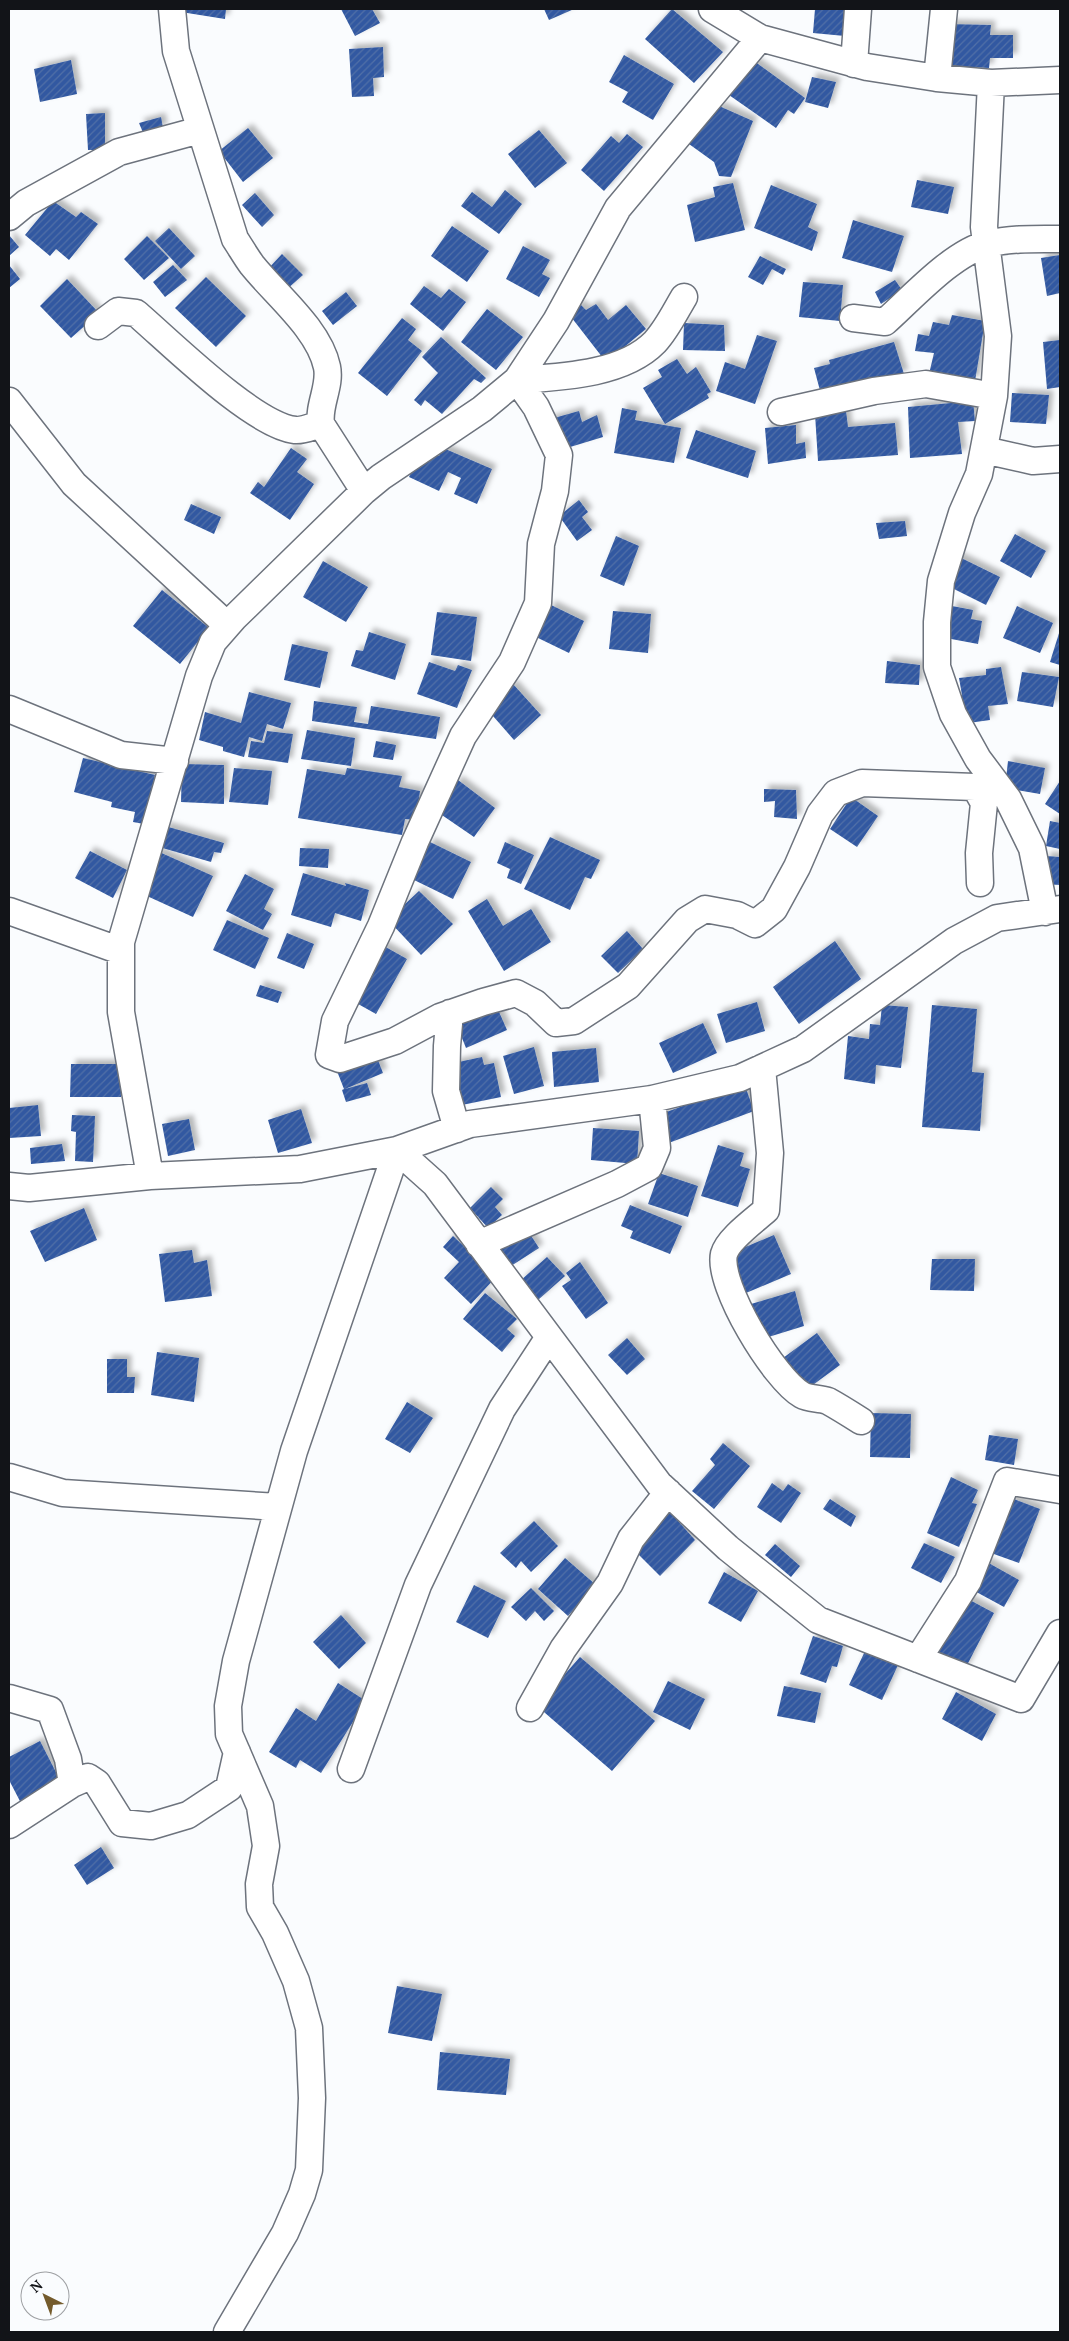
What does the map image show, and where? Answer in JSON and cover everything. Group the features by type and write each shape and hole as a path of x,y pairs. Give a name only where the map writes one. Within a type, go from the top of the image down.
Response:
{"street":[{"path":"172,9 176,51 235,239 252,264 318,343 327,367 328,383 320,415 321,424 364,491"},
{"path":"712,9 760,38 854,64 937,78 991,83 1060,80"},
{"path":"854,64 858,9"},
{"path":"937,78 944,9"},
{"path":"150,1176 121,1012 121,942 199,676 213,642 227,625 364,491 381,477 482,409 518,380 556,321 618,208 760,38"},
{"path":"980,883 979,853 985,784 978,759 953,714 937,667 937,622 941,581 962,514 979,474 994,396 998,336 984,227 991,83"},
{"path":"9,216 26,204 119,152 200,130"},
{"path":"853,318 885,322 951,262 987,244 1031,239 1060,239"},
{"path":"518,380 581,375 633,358 654,342 684,297"},
{"path":"98,326 118,311 136,313 242,404 281,427 297,430 321,424"},
{"path":"9,1186 29,1188 150,1176 300,1169 397,1150 470,1124 652,1099 740,1078 804,1049 954,941 997,918 1053,910 1032,848 1008,799 985,784 862,783 836,793 820,814 797,867 774,909 756,924 737,915 705,909 687,920 628,986 574,1021 556,1023 535,1003 516,993 450,1013 395,1041 340,1059 329,1055 335,1021 381,926 415,842 459,745 512,662 538,603 541,544 555,492 559,455 536,407 518,380"},
{"path":"781,412 874,391 926,384 994,396"},
{"path":"9,401 74,484 227,625"},
{"path":"984,450 1033,461 1060,459"},
{"path":"9,709 121,755 175,762"},
{"path":"9,912 121,950"},
{"path":"450,1013 446,1091 457,1129"},
{"path":"762,1068 770,1153 766,1210 737,1236 724,1254 725,1272 749,1332 772,1366 802,1395 826,1401 861,1420"},
{"path":"480,1244 617,1184 650,1167 657,1148 652,1099"},
{"path":"397,1150 435,1184 659,1484 728,1548 818,1620 1021,1699 1060,1633"},
{"path":"227,2332 285,2233 302,2194 309,2170 312,2142 309,2028 296,1981 275,1933 260,1907 259,1884 266,1846 260,1806 229,1734 228,1706 234,1670 294,1451 397,1150"},
{"path":"351,1769 418,1585 502,1409 549,1337"},
{"path":"9,1477 63,1493 278,1507"},
{"path":"918,1658 968,1582 1007,1481 1060,1490"},
{"path":"530,1708 563,1649 610,1584 631,1539 668,1492"},
{"path":"9,1698 50,1710 68,1759 72,1784"},
{"path":"9,1825 72,1784 88,1777 97,1783 122,1823 151,1826 188,1815 229,1788 237,1752"}],"building":[{"path":"182,9 226,9 225,19 181,12"},
{"path":"341,9 372,9 380,23 355,36"},
{"path":"544,9 574,9 549,20"},
{"path":"672,9 723,52 694,83 645,39"},
{"path":"815,9 848,9 845,36 813,33"},
{"path":"946,24 991,25 990,35 1013,35 1013,58 990,58 989,68 944,66"},
{"path":"383,47 384,77 373,78 374,96 352,97 349,49"},
{"path":"624,55 674,84 653,120 622,102 628,92 609,82"},
{"path":"71,60 77,94 40,102 34,69"},
{"path":"754,61 805,98 794,114 788,110 776,128 729,95"},
{"path":"812,77 836,82 828,108 805,102"},
{"path":"719,106 753,121 731,177 719,176 714,162 689,144"},
{"path":"105,113 105,150 88,150 86,114"},
{"path":"161,117 163,128 144,135 139,123"},
{"path":"248,128 273,158 243,182 219,151"},
{"path":"539,130 567,163 535,188 508,154"},
{"path":"627,134 643,147 604,191 581,170 611,136 619,143"},
{"path":"917,180 954,187 948,214 911,207"},
{"path":"733,183 745,230 695,242 687,205 715,197 713,187"},
{"path":"771,185 817,204 808,227 818,232 812,251 754,228"},
{"path":"505,190 522,204 499,234 461,206 472,192 492,207"},
{"path":"255,193 274,215 262,227 242,205"},
{"path":"53,201 76,217 81,212 98,224 69,260 56,249 50,256 25,235"},
{"path":"853,220 904,236 892,272 842,258"},
{"path":"452,226 489,251 467,282 431,256"},
{"path":"169,228 195,256 181,269 155,241"},
{"path":"9,235 19,247 9,256"},
{"path":"147,236 169,258 144,280 124,259"},
{"path":"523,246 550,260 542,274 550,278 539,297 506,279"},
{"path":"282,254 303,275 286,290 267,270"},
{"path":"1060,255 1060,293 1047,296 1041,258"},
{"path":"760,256 786,269 783,275 772,269 763,285 748,277"},
{"path":"9,265 20,279 9,288"},
{"path":"173,265 187,280 165,297 153,282"},
{"path":"206,277 246,316 216,347 175,308"},
{"path":"67,279 99,313 71,338 40,306"},
{"path":"895,280 902,290 881,304 875,292"},
{"path":"803,282 843,285 840,321 799,317"},
{"path":"424,286 441,298 449,289 466,302 443,331 410,304"},
{"path":"346,292 357,306 333,325 322,311"},
{"path":"580,304 586,310 596,304 608,320 626,305 646,329 606,362 568,313"},
{"path":"487,309 523,337 496,370 461,342"},
{"path":"952,315 985,321 975,381 929,374 934,353 915,351 918,334 929,336 933,322 949,325"},
{"path":"402,318 416,329 408,340 422,351 387,396 358,373"},
{"path":"684,323 724,325 725,351 683,350"},
{"path":"757,335 777,341 755,404 716,391 725,362 745,369"},
{"path":"441,337 486,378 481,383 474,379 442,414 425,400 421,406 414,400 438,373 422,357"},
{"path":"1060,340 1060,387 1047,389 1043,342"},
{"path":"894,342 904,374 822,398 814,368 830,364 829,360"},
{"path":"677,359 687,374 696,367 711,392 707,394 709,398 665,424 643,388 662,377 658,370"},
{"path":"1012,393 1049,395 1046,424 1010,422"},
{"path":"973,401 975,421 958,422 962,454 910,458 908,407"},
{"path":"622,408 637,411 635,420 681,428 674,463 614,453"},
{"path":"579,411 582,422 597,415 603,437 557,451 547,420"},
{"path":"846,411 848,427 895,423 898,455 818,461 815,414"},
{"path":"796,425 796,444 805,442 806,458 768,464 765,428"},
{"path":"696,430 756,451 748,478 686,458"},
{"path":"291,448 307,459 297,472 314,484 290,520 250,493 258,482 264,487"},
{"path":"443,448 492,469 477,504 454,494 461,478 448,472 439,491 409,477 414,465 420,468 423,460 429,462 432,453 439,456"},
{"path":"579,500 588,512 582,517 592,530 577,541 559,516"},
{"path":"191,504 221,517 214,534 184,520"},
{"path":"905,521 907,536 879,539 876,523"},
{"path":"1015,534 1046,551 1031,578 1000,561"},
{"path":"616,536 639,546 624,586 600,576"},
{"path":"955,555 1000,577 986,605 950,587 959,570 951,565"},
{"path":"323,561 368,587 346,622 303,597"},
{"path":"162,590 209,628 180,664 133,626"},
{"path":"551,605 584,621 569,653 536,637"},
{"path":"952,606 973,610 971,619 982,621 978,644 946,638"},
{"path":"1017,606 1053,623 1040,653 1003,638"},
{"path":"613,611 651,614 648,653 609,649"},
{"path":"437,612 477,617 471,661 431,655"},
{"path":"1060,630 1060,665 1050,662"},
{"path":"369,632 406,644 395,680 351,666 356,650 363,651"},
{"path":"292,644 328,652 320,688 284,680"},
{"path":"887,661 920,665 919,685 885,683"},
{"path":"429,662 455,671 458,665 472,670 457,708 417,694"},
{"path":"1001,667 1008,704 988,706 990,720 961,724 958,695 962,695 959,678 986,675 986,669"},
{"path":"1022,672 1059,677 1053,707 1017,701"},
{"path":"513,684 541,715 514,740 486,708"},
{"path":"249,692 291,703 283,729 267,724 262,741 249,737 244,757 223,751 223,747 199,740 205,712 241,723"},
{"path":"314,701 357,707 354,722 368,724 371,706 440,717 436,739 312,721"},
{"path":"307,730 355,738 351,766 301,759"},
{"path":"267,731 293,734 288,763 248,757 251,741 264,743"},
{"path":"376,741 396,745 393,760 373,757"},
{"path":"83,758 155,775 144,824 133,822 135,812 111,807 112,802 74,792"},
{"path":"1008,761 1045,768 1040,794 1005,788"},
{"path":"182,764 224,765 224,804 181,802"},
{"path":"234,768 272,771 268,805 229,802"},
{"path":"347,768 402,776 399,787 420,791 416,820 405,819 402,835 298,818 307,769 345,775"},
{"path":"458,780 495,808 474,837 436,811"},
{"path":"1060,781 1060,814 1045,804"},
{"path":"764,789 796,790 797,819 774,817 775,801 764,802"},
{"path":"851,797 878,816 857,847 830,829"},
{"path":"1050,821 1060,823 1060,849 1046,846"},
{"path":"165,826 224,843 221,853 214,852 211,862 159,847"},
{"path":"550,837 600,860 591,879 585,877 570,910 524,889"},
{"path":"430,842 471,862 453,899 412,879"},
{"path":"505,842 534,855 521,884 507,878 510,869 497,863"},
{"path":"300,848 329,849 328,868 299,866"},
{"path":"90,851 127,870 113,898 75,878"},
{"path":"157,851 213,876 193,917 136,891"},
{"path":"1046,856 1060,857 1060,885 1043,884"},
{"path":"303,873 346,886 345,883 369,890 361,921 335,913 331,927 291,915"},
{"path":"245,874 274,889 264,909 272,914 263,930 226,911"},
{"path":"419,891 453,924 421,955 388,920"},
{"path":"487,899 503,926 531,909 551,942 504,971 468,911"},
{"path":"227,920 269,938 255,969 213,950"},
{"path":"627,931 643,949 618,973 601,956"},
{"path":"287,933 314,944 304,969 277,958"},
{"path":"835,941 861,979 799,1024 773,987"},
{"path":"382,945 407,959 376,1014 351,1000"},
{"path":"260,985 282,992 278,1003 256,996"},
{"path":"757,1002 765,1031 726,1043 717,1014"},
{"path":"496,1005 507,1030 466,1048 456,1023"},
{"path":"882,1005 908,1007 901,1068 876,1065 875,1084 844,1079 848,1036 869,1039 870,1024 880,1025"},
{"path":"932,1005 977,1009 972,1072 984,1073 980,1131 922,1127"},
{"path":"703,1023 717,1053 673,1073 659,1043"},
{"path":"534,1047 544,1086 514,1094 503,1056"},
{"path":"596,1048 599,1082 554,1087 552,1052"},
{"path":"374,1050 383,1073 345,1089 367,1083 371,1095 346,1102 342,1090 344,1089 335,1066"},
{"path":"482,1057 484,1065 494,1063 501,1097 457,1106 454,1063"},
{"path":"71,1064 121,1064 121,1097 70,1097"},
{"path":"744,1083 754,1111 666,1144 656,1116"},
{"path":"38,1105 41,1136 9,1138 9,1108"},
{"path":"301,1109 312,1143 278,1153 268,1120"},
{"path":"72,1115 95,1116 93,1162 75,1161 76,1132 71,1131"},
{"path":"189,1119 195,1150 168,1156 162,1124"},
{"path":"593,1128 639,1131 637,1164 591,1160"},
{"path":"62,1144 65,1161 31,1164 30,1148"},
{"path":"718,1145 744,1153 740,1166 750,1169 738,1207 701,1196"},
{"path":"659,1173 698,1186 688,1217 648,1204"},
{"path":"491,1187 503,1199 495,1207 502,1215 488,1228 470,1208"},
{"path":"630,1205 682,1226 670,1254 630,1238 633,1231 621,1226"},
{"path":"84,1208 97,1240 45,1262 30,1231"},
{"path":"528,1231 539,1248 511,1266 500,1250"},
{"path":"774,1235 791,1274 746,1293 729,1254"},
{"path":"453,1236 496,1277 471,1304 444,1278 459,1262 443,1247"},
{"path":"192,1250 194,1263 207,1260 212,1296 165,1302 159,1254"},
{"path":"547,1257 565,1276 538,1300 520,1281"},
{"path":"932,1259 975,1259 974,1291 930,1290"},
{"path":"580,1262 608,1303 586,1319 562,1286 571,1280 566,1273"},
{"path":"795,1291 804,1326 762,1339 751,1304"},
{"path":"485,1293 517,1319 507,1329 515,1336 502,1352 463,1319"},
{"path":"817,1333 840,1365 806,1390 783,1358"},
{"path":"627,1338 645,1359 627,1375 608,1355"},
{"path":"157,1352 199,1358 194,1402 151,1395"},
{"path":"107,1359 127,1359 127,1377 135,1377 134,1393 107,1393"},
{"path":"407,1402 433,1418 410,1453 385,1439"},
{"path":"871,1413 911,1414 910,1458 870,1457"},
{"path":"989,1435 1018,1439 1014,1465 985,1460"},
{"path":"723,1443 750,1466 714,1509 692,1491 715,1465 710,1459"},
{"path":"951,1477 978,1490 972,1503 977,1504 959,1547 927,1533"},
{"path":"772,1483 783,1491 788,1484 801,1493 781,1523 757,1507"},
{"path":"1011,1498 1040,1509 1019,1563 991,1553"},
{"path":"830,1499 856,1516 851,1527 823,1509"},
{"path":"669,1511 695,1540 660,1576 632,1548"},
{"path":"534,1521 558,1546 531,1572 521,1561 516,1568 500,1553"},
{"path":"924,1543 955,1557 941,1583 911,1568"},
{"path":"775,1544 800,1566 791,1577 765,1555"},
{"path":"565,1558 596,1585 568,1616 538,1589"},
{"path":"985,1561 1019,1580 1004,1607 969,1588"},
{"path":"724,1572 758,1591 741,1622 708,1603"},
{"path":"474,1585 506,1601 488,1638 456,1622"},
{"path":"531,1588 554,1611 544,1621 535,1611 526,1621 511,1607"},
{"path":"966,1598 994,1613 965,1669 936,1654"},
{"path":"341,1615 366,1643 339,1669 313,1642"},
{"path":"813,1636 843,1646 837,1667 832,1666 826,1683 800,1674"},
{"path":"866,1649 898,1665 882,1700 849,1685"},
{"path":"580,1657 655,1721 612,1771 537,1706"},
{"path":"668,1681 705,1699 690,1730 653,1712"},
{"path":"338,1683 366,1701 321,1773 300,1760 296,1768 269,1752 296,1708 316,1721"},
{"path":"784,1686 821,1693 815,1723 777,1716"},
{"path":"956,1692 996,1714 982,1741 942,1719"},
{"path":"40,1741 62,1784 22,1805 9,1780 9,1757"},
{"path":"101,1847 114,1868 87,1885 74,1865"},
{"path":"397,1986 442,1994 432,2041 388,2033"},
{"path":"440,2052 510,2059 506,2095 437,2090"}]}
